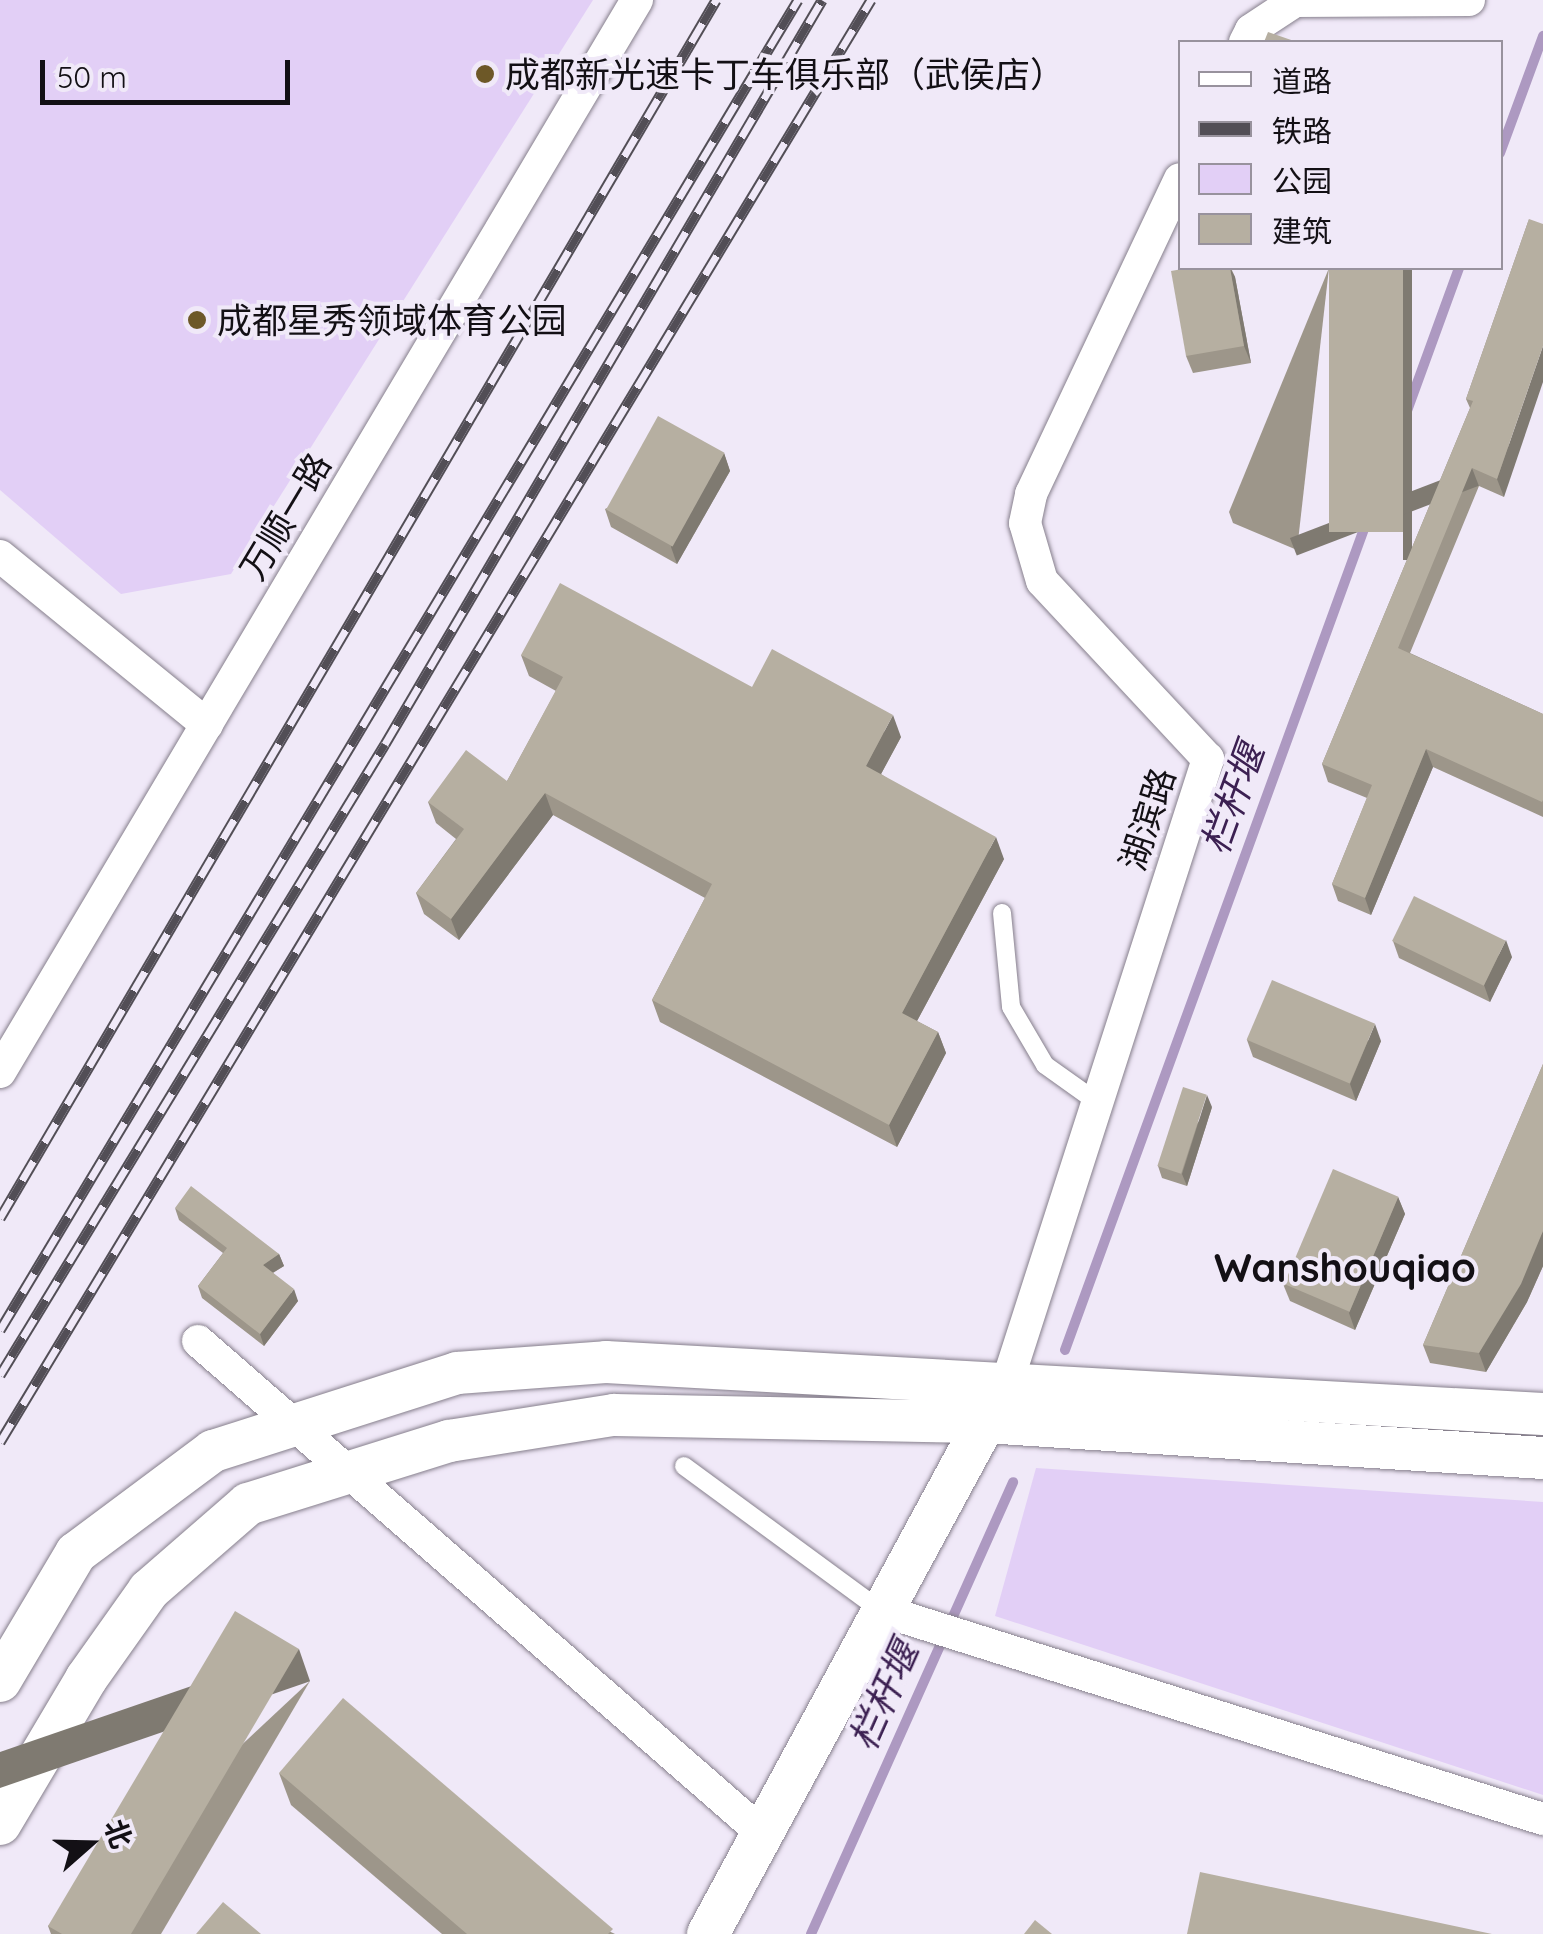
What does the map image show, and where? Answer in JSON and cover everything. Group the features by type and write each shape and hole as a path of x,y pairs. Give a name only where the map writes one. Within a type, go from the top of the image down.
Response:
{"street":[{"name":"万顺一路","path":"0,1072 638,0"},
{"path":"1246,40 1251,30 1295,1 1469,0"},
{"name":"湖滨路","path":"1007,1383 1208,759 1042,581 1025,523 1030,494 1178,183"},
{"path":"0,556 207,726"},
{"path":"198,1341 762,1833"},
{"path":"0,1680 76,1553 213,1451 298,1429 457,1374 606,1362 1543,1414"},
{"path":"708,1934 880,1610 1007,1383"},
{"path":"0,1824 86,1679 150,1590 248,1504 449,1441 614,1415 984,1422 1543,1458"},
{"path":"880,1610 1543,1818"}],"lane":[{"path":"1002,912 1010,1007 1045,1066 1097,1102"},
{"path":"684,1466 880,1610"}],"green space":[{"name":"成都星秀领域体育公园","path":"0,0 593,0 231,574 121,594 0,490"},
{"path":"1036,1468 1543,1502 1543,1795 995,1616"}],"building":[{"path":"1268,32 1291,40 1265,40"},
{"path":"1529,219 1543,224 1543,346 1497,479 1472,468 1398,648 1543,714 1543,800 1426,749 1365,898 1332,884 1372,785 1322,764 1473,401 1466,399"},
{"path":"1230,270 1244,346 1186,356 1171,271"},
{"path":"1329,270 1403,270 1403,532 1329,532"},
{"path":"658,416 724,453 673,546 606,510"},
{"path":"560,583 752,687 772,649 893,715 866,766 996,837 902,1013 938,1032 889,1125 652,1000 712,884 545,793 451,919 416,893 464,829 428,802 466,750 507,781 563,677 521,655"},
{"path":"1414,896 1506,941 1484,986 1392,941"},
{"path":"1272,980 1375,1024 1350,1084 1247,1040"},
{"path":"1543,1064 1543,1231 1521,1284 1479,1353 1423,1345"},
{"path":"1183,1087 1207,1095 1181,1174 1157,1166"},
{"path":"1333,1169 1398,1197 1350,1312 1284,1284"},
{"path":"191,1186 279,1254 263,1265 294,1289 260,1334 198,1286 227,1248 175,1208"},
{"path":"235,1611 299,1649 131,1934 62,1934 48,1926"},
{"path":"343,1698 613,1929 608,1934 467,1934 279,1773"},
{"path":"1200,1872 1492,1934 1187,1934"},
{"path":"223,1902 261,1934 196,1934"},
{"path":"1035,1920 1052,1934 1024,1934"}],"waterway":[{"name":"栏杆堰","path":"1503,145 1543,36"},
{"name":"栏杆堰","path":"1065,1350 1458,270"},
{"name":"栏杆堰","path":"811,1934 1013,1482"}],"railway":[{"path":"0,1218 716,0"},
{"path":"0,1330 798,0"},
{"path":"0,1375 385,744 822,0"},
{"path":"0,1442 871,0"}],"place":[{"name":"成都新光速卡丁车俱乐部（武侯店）","path":"485,74"},
{"name":"成都星秀领域体育公园","path":"197,320"}],"district":[{"name":"Wanshouqiao","path":"1345,1267"}]}
